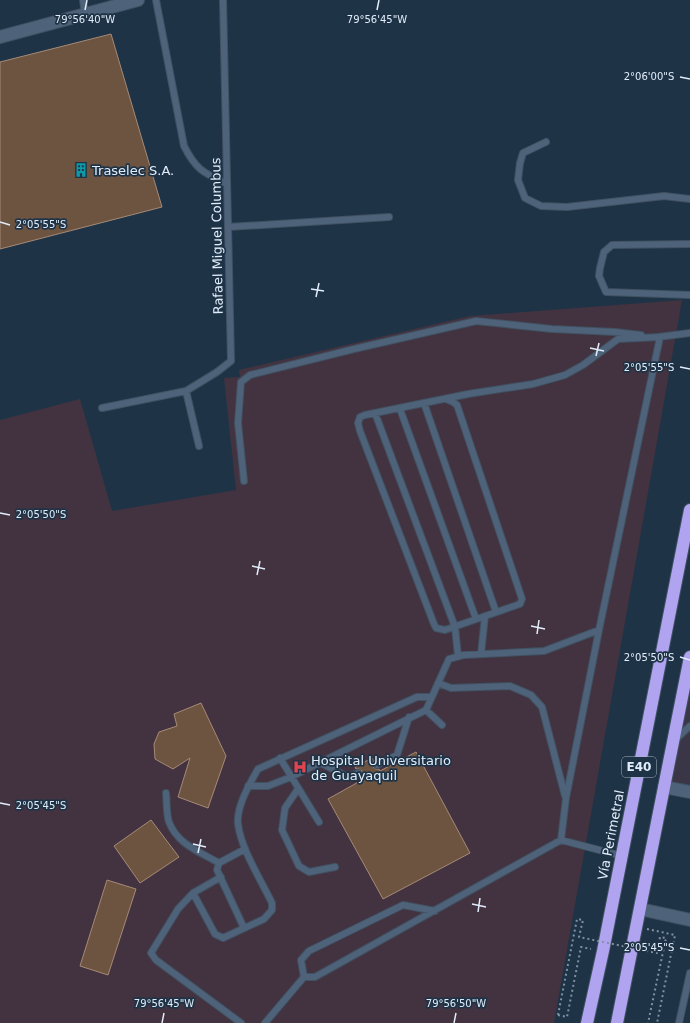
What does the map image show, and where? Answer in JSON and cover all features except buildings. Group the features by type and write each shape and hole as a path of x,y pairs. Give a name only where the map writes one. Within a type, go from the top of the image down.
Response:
{"highway":[{"name":"Vía Perimetral","path":"587,1023 603,951 690,510"},
{"name":"E40","path":"617,1023 690,657"}],"street":[{"path":"0,37 138,0"},
{"path":"664,787 690,792"},
{"path":"640,910 690,920"}],"lane":[{"path":"83,0 85,14"},
{"path":"156,0 184,146 191,160 202,172 227,184"},
{"name":"Rafael Miguel Columbus","path":"186,391 217,372 231,361 223,0"},
{"path":"546,142 523,153 518,180 525,198 541,206 567,207 664,196 690,199"},
{"path":"228,227 389,217"},
{"path":"690,244 612,245 604,252 599,276 606,292 690,295"},
{"path":"244,482 238,423 241,382 250,375 476,321 552,329 615,332 660,337"},
{"path":"446,399 453,402 457,406 522,599 520,604 455,627 441,630 436,628 434,624 360,431 358,423 360,418 365,415 468,394 533,384 565,375 583,365 618,339 660,337 690,333"},
{"path":"561,840 566,798 599,630 660,337"},
{"path":"102,408 186,391 199,446"},
{"path":"424,404 496,612"},
{"path":"400,409 476,619"},
{"path":"376,413 455,627 458,656"},
{"path":"481,654 485,616"},
{"path":"248,786 268,786 426,710 449,659 458,656 481,654 544,651 599,630"},
{"path":"438,683 451,688 510,686 531,695 542,707 566,798"},
{"path":"193,893 215,934 223,938 264,919 272,910 272,903 245,849 238,823 242,802 248,786 258,769 417,697 432,697"},
{"path":"426,710 442,725"},
{"path":"377,765 397,755 409,717"},
{"path":"672,743 690,726"},
{"path":"280,758 319,822"},
{"path":"319,762 348,777 358,773"},
{"path":"298,789 285,808 282,820 282,830 299,866 310,872 335,868"},
{"path":"166,793 169,821 178,837 189,847 219,863"},
{"path":"304,976 315,977 561,840 622,856"},
{"path":"244,928 217,870 219,863 245,849"},
{"path":"221,878 193,893 178,909 152,953 156,960 241,1023"},
{"path":"304,976 301,960 309,951 403,905 435,911"},
{"path":"679,1023 690,973"},
{"path":"265,1023 304,976"}],"path":[{"path":"603,951 581,947 567,1017 558,1015 577,919 583,920 579,937 657,953 660,937 666,938 648,1023"},
{"path":"636,927 675,935 657,1023"}],"shaded area":[{"name":"Hospital Universitario de Guayaquil","path":"682,300 554,1023 0,1023 0,420 80,399 112,511 236,490 224,378 240,377 239,370 470,316"},
{"path":"690,661 690,788 665,784"}],"place":[{"name":"Traselec S.A.","path":"81,170"},
{"name":"Hospital Universitario de Guayaquil","path":"300,767"}]}
